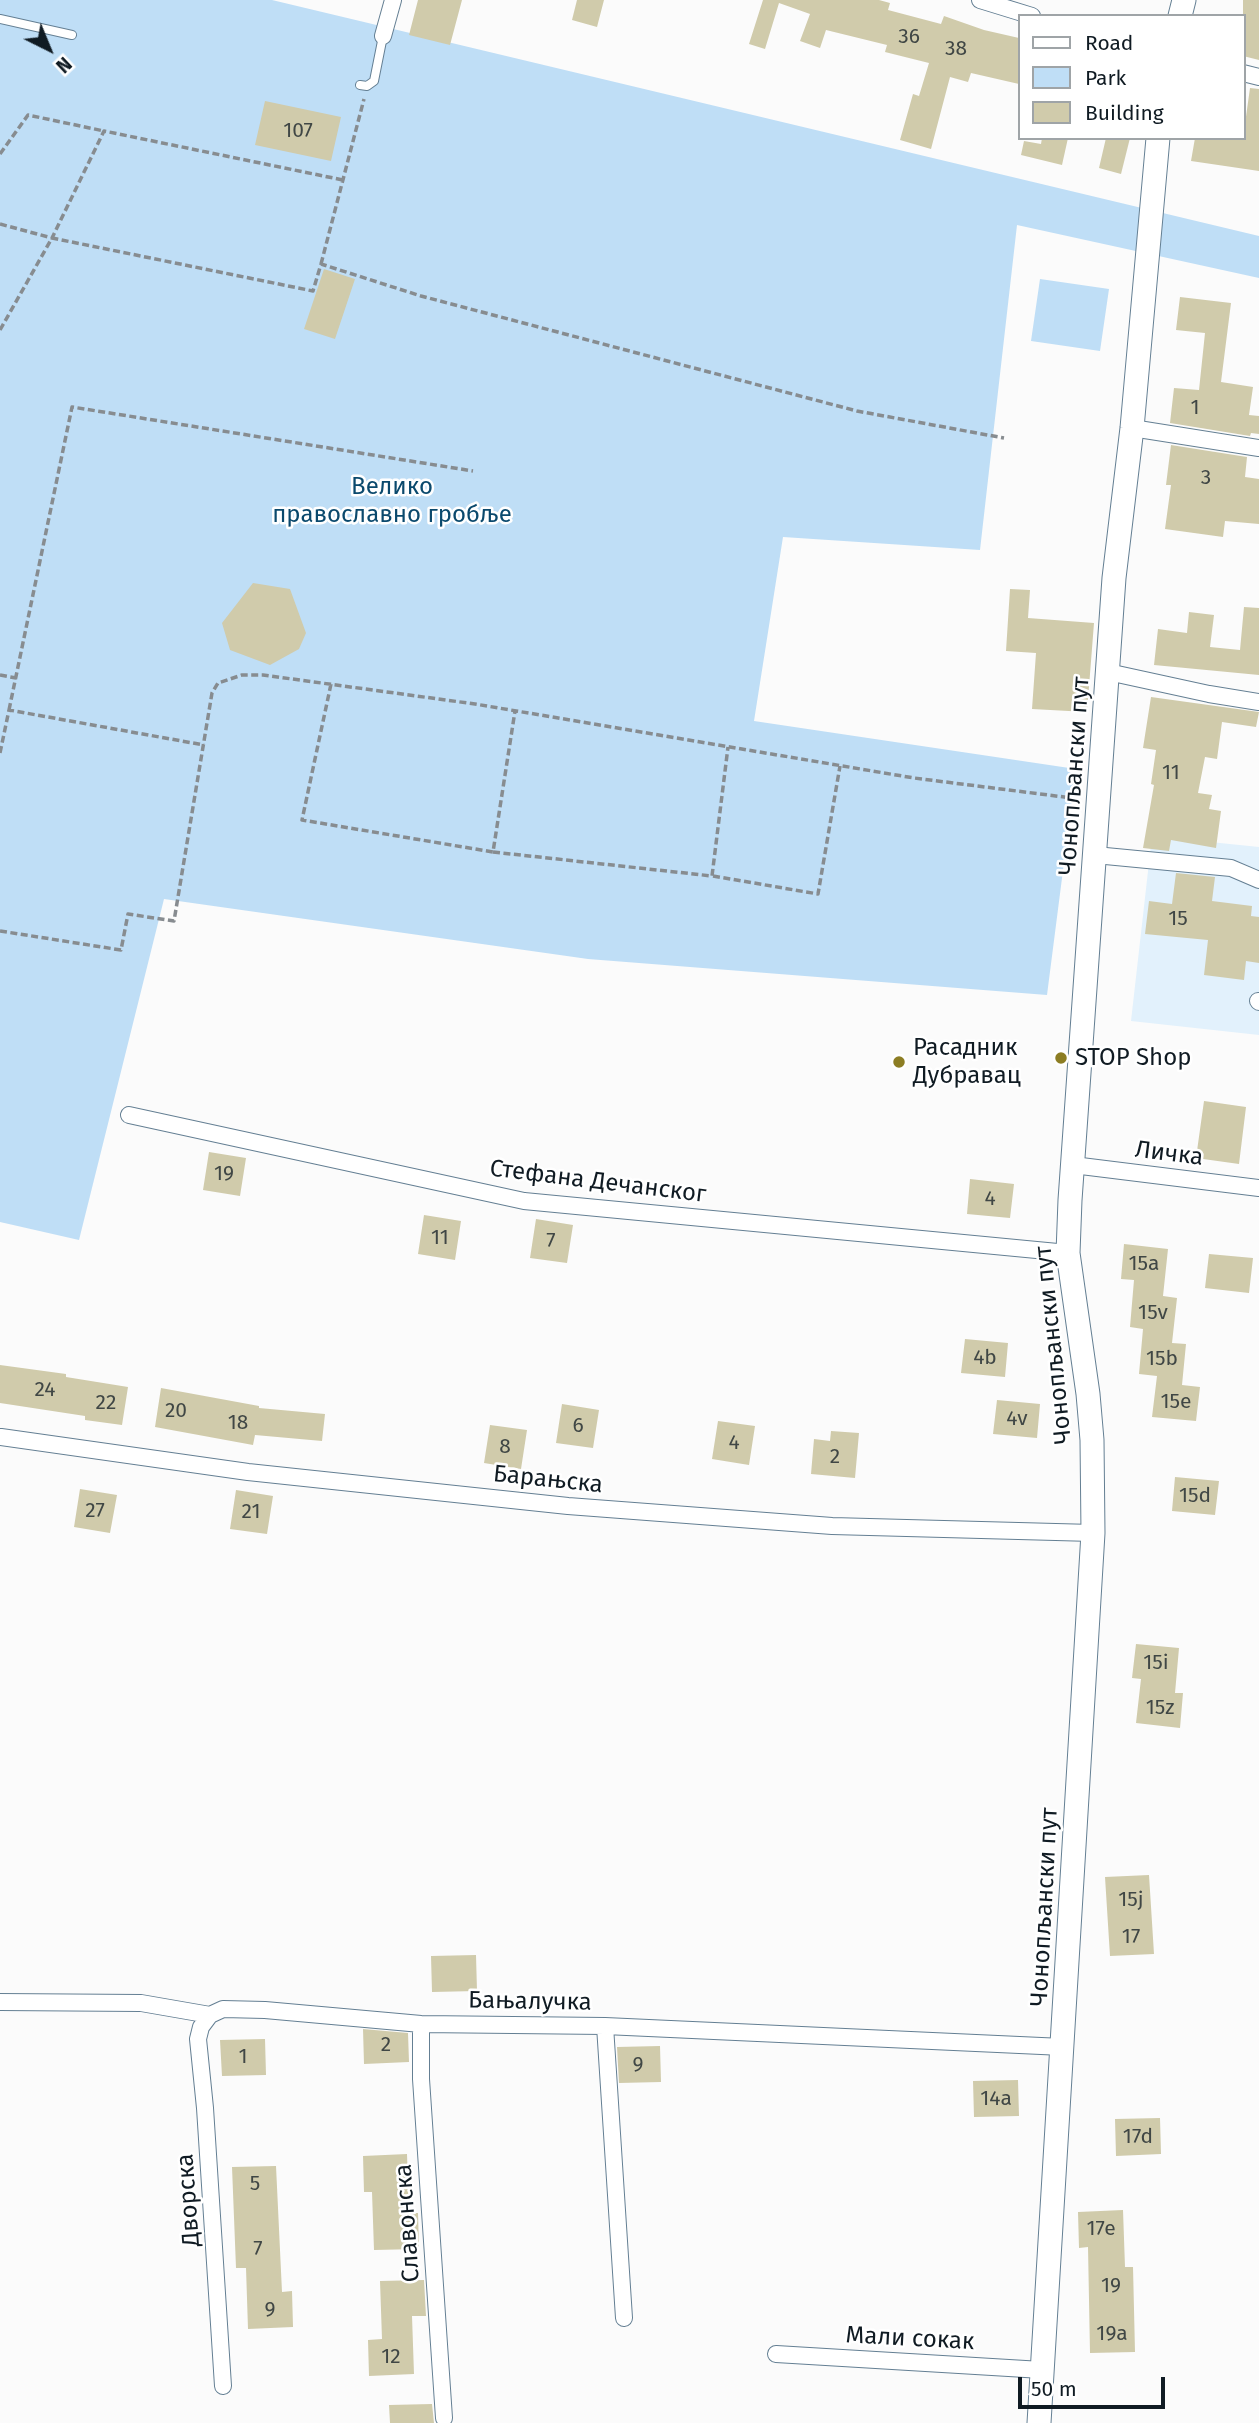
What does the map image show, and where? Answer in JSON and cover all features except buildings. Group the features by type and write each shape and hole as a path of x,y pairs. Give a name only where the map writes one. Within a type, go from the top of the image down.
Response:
{"street":[{"path":"383,36 393,0"},
{"path":"980,0 1026,14"},
{"name":"Чонопљански пут","path":"1039,2423 1093,1533 1089,1406 1068,1253 1114,578 1132,428 1158,140"},
{"path":"1132,428 1259,448"},
{"path":"1108,672 1259,702"},
{"path":"1095,855 1230,868 1259,880"},
{"name":"Стефана Дечанског","path":"129,1115 524,1201 1068,1253"},
{"name":"Личка","path":"1073,1165 1259,1188"},
{"name":"Барањска","path":"1,1437 248,1472 582,1507 832,1526 1093,1533"},
{"name":"Бањалучка","path":"0,2002 141,2003 210,2015 223,2009 265,2010 421,2024 605,2026 1063,2047"},
{"name":"Дворска","path":"210,2015 201,2027 198,2039 223,2386"},
{"name":"Славонска","path":"421,2024 421,2079 444,2418"},
{"path":"605,2026 624,2318"},
{"name":"Мали сокак","path":"776,2354 1042,2370"}],"lane":[{"path":"0,19 72,35"},
{"path":"363,86 374,81 383,36"}],"path":[{"path":"0,224 52,238 313,291 343,180 363,86"},
{"path":"0,154 28,116 343,180"},
{"path":"0,330 52,238 104,131"},
{"path":"321,264 421,296 857,411 1004,438"},
{"path":"0,753 72,407 473,471"},
{"path":"0,675 16,678"},
{"path":"0,931 121,950 128,914 174,920 212,693 218,683 242,675 264,675 515,711 914,778 1099,801"},
{"path":"331,684 302,820 493,852 712,876 818,894 840,766"},
{"path":"9,710 204,745"},
{"path":"493,852 515,711"},
{"path":"712,876 728,747"}],"shaded area":[{"path":"1152,836 1259,847 1259,1035 1131,1021"}],"green space":[{"name":"Велико православно гробље","path":"0,0 272,0 1259,236 1259,278 1017,225 980,550 783,537 754,721 1076,769 1047,995 588,959 164,899 79,1240 0,1222"},
{"path":"1040,279 1109,289 1100,351 1031,341"}],"place":[{"name":"STOP Shop","path":"1061,1058"},
{"name":"Расадник Дубравац","path":"899,1062"}]}
